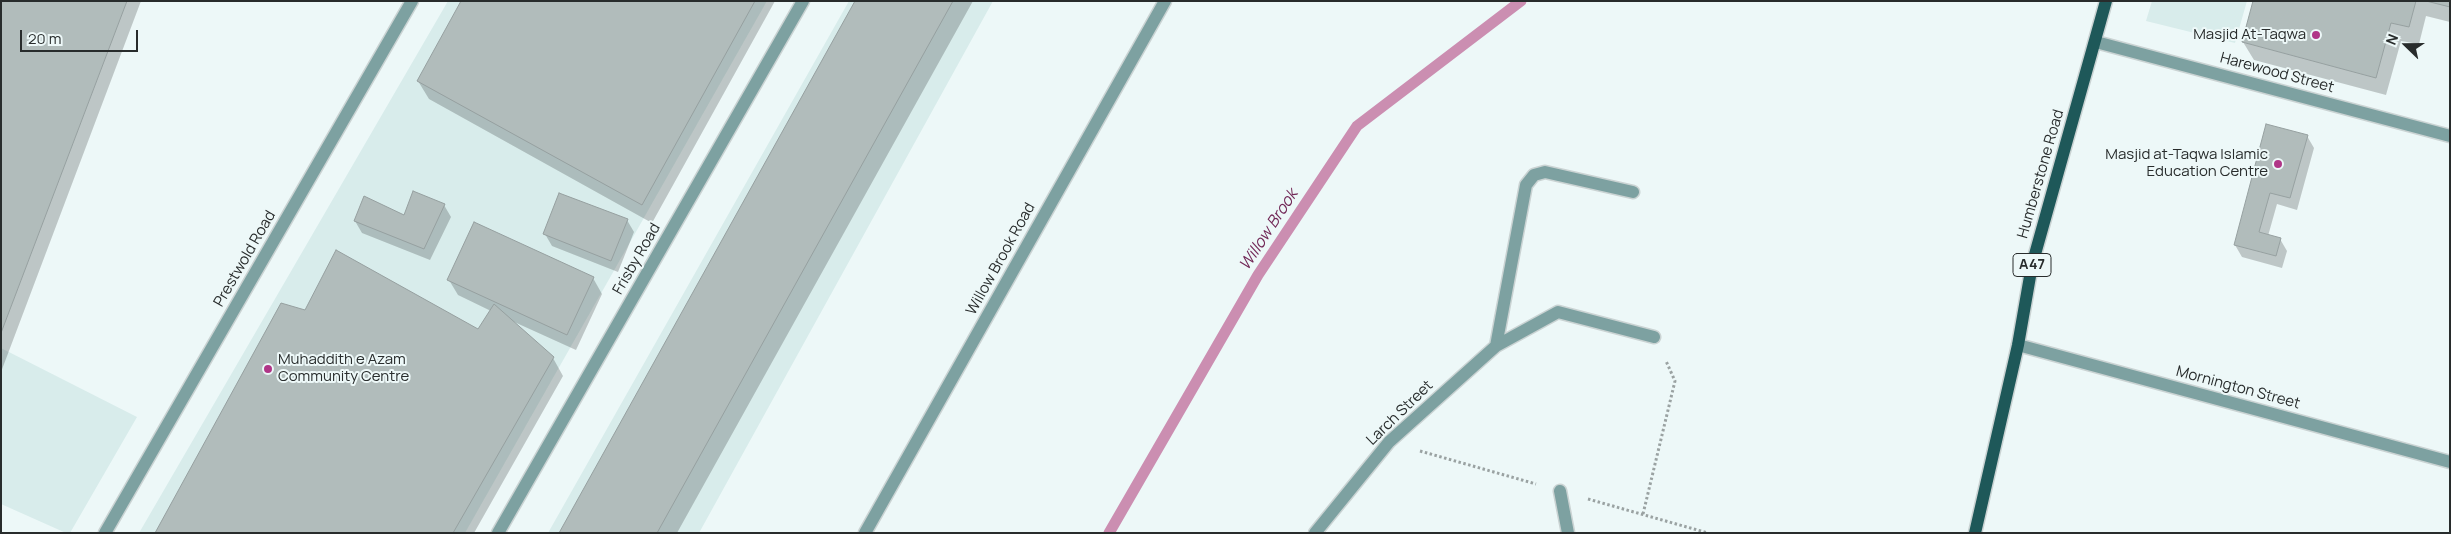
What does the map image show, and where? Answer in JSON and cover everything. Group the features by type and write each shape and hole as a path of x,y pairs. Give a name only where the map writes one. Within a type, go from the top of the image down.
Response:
{"main road":[{"name":"Humberstone Road","path":"1975,533 2018,345 2032,265 2106,1"}],"street":[{"name":"Prestwold Road","path":"105,533 412,1"},
{"name":"Frisby Road","path":"498,533 803,1"},
{"name":"Willow Brook Road","path":"865,533 1165,1"},
{"name":"Harewood Street","path":"2096,42 2450,136"},
{"path":"1496,346 1526,185 1534,175 1545,172 1633,192"},
{"name":"Larch Street","path":"1315,533 1389,442 1496,346 1558,312 1654,337"},
{"name":"Mornington Street","path":"2018,345 2450,462"},
{"path":"1560,491 1568,533"}],"path":[{"path":"1643,514 1675,382 1654,337"}],"shaded area":[{"path":"448,1 767,1 465,533 139,533"},
{"path":"849,1 993,1 699,533 548,533"},
{"path":"2152,1 2247,1 2235,43 2146,21"},
{"path":"1,348 137,417 70,533 66,533 1,504"}],"building":[{"path":"1,1 127,1 1,333"},
{"path":"461,1 755,1 642,205 417,81"},
{"path":"855,1 953,1 657,533 559,533"},
{"name":"Masjid At-Taqwa","path":"2253,1 2416,1 2409,27 2391,23 2376,78 2242,42"},
{"path":"2426,1 2450,1 2450,7"},
{"name":"Masjid at-Taqwa Islamic Education Centre","path":"2266,124 2308,135 2290,198 2270,193 2259,232 2281,238 2276,256 2234,245"},
{"path":"413,191 445,204 424,249 354,221 364,196 404,215"},
{"path":"559,193 628,219 611,261 543,234"},
{"path":"474,222 594,277 567,335 447,280"},
{"path":"336,250 478,329 494,304 554,357 453,533 155,533 281,303 305,310"}],"waterway":[{"name":"Willow Brook","path":"1109,533 1258,275 1357,126 1521,1"}],"place":[{"name":"Masjid At-Taqwa","path":"2316,35"},
{"name":"Masjid at-Taqwa Islamic Education Centre","path":"2278,164"},
{"name":"Muhaddith e Azam Community Centre","path":"268,369"}]}
